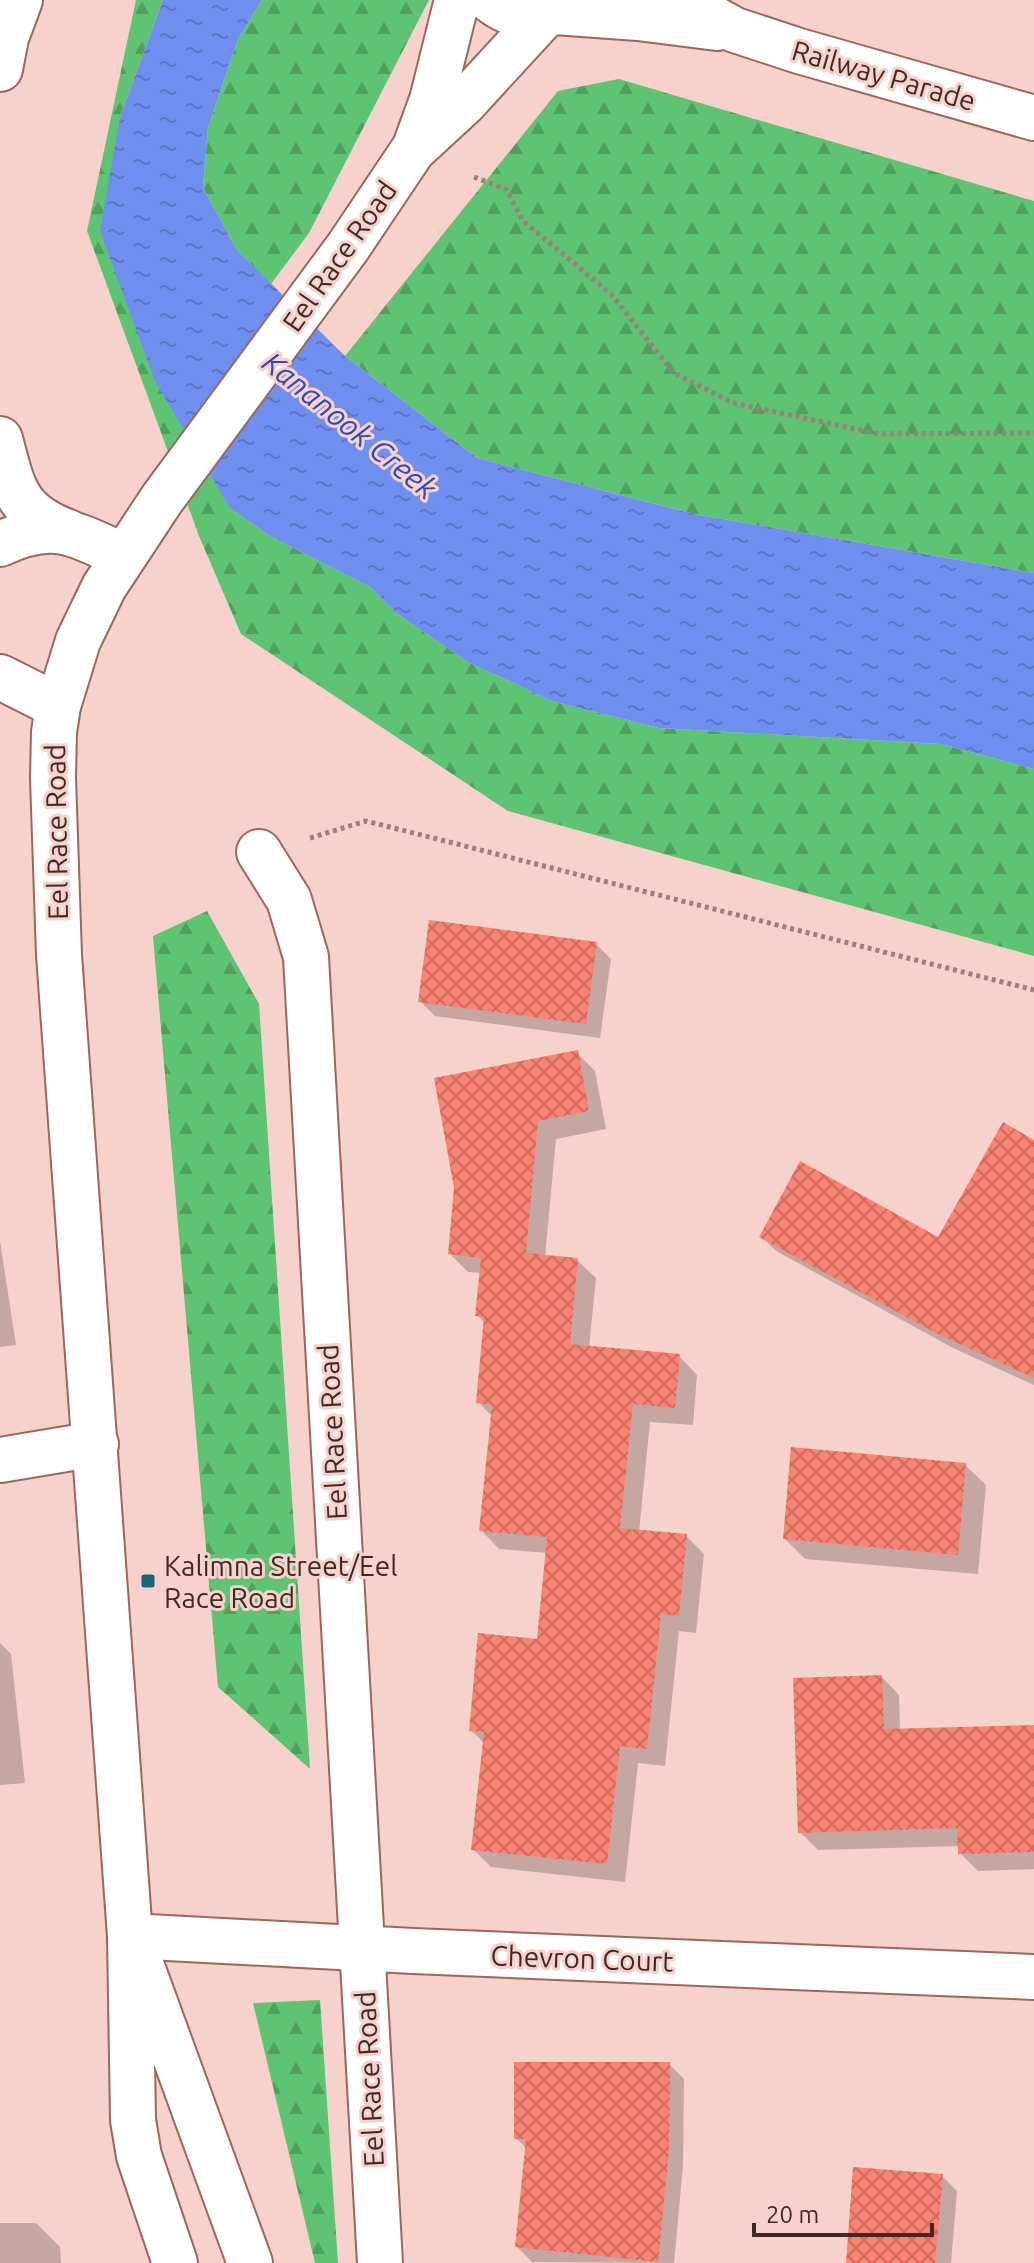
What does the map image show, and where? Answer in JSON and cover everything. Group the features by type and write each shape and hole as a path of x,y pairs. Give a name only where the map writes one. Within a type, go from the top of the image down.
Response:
{"street":[{"path":"0,69 6,38 20,0"},
{"name":"Eel Race Road","path":"175,2263 134,2137 130,1936 59,955 53,746 58,706 78,641 122,555 348,247 413,150 432,100 457,0"},
{"name":"Railway Parade","path":"490,0 505,11 519,15 558,9 735,30"},
{"name":"Railway Parade","path":"680,0 735,30 1034,118"},
{"name":"Eel Race Road","path":"413,150 558,9"},
{"path":"0,439 10,479 24,505 45,524 122,555"},
{"path":"0,544 26,533 68,532"},
{"path":"0,677 58,706"},
{"name":"Eel Race Road","path":"259,852 289,900 306,957 380,2263"},
{"path":"0,1460 96,1444"},
{"name":"Eel Race Road","path":"130,1936 250,2263"},
{"name":"Chevron Court","path":"130,1936 361,1949 1034,1977"}],"path":[{"path":"474,177 506,189 523,221 611,294 674,373 733,403 879,434 1034,433"},
{"path":"259,852 366,821 1034,990"}],"green space":[{"path":"136,0 163,0 120,117 230,508 270,536 370,587 400,616 470,663 552,701 659,728 941,744 1034,769 1034,956 508,811 241,634 199,536 87,231"},
{"path":"262,0 429,0 309,233 271,284 237,250 203,188 208,127 238,39"},
{"path":"619,79 1034,201 1034,573 694,514 477,458 345,356 558,91"},
{"path":"207,911 259,1004 310,1769 218,1687 153,936"},
{"path":"320,2000 338,2263 315,2263 253,2003"}],"water":[{"name":"Kananook Creek","path":"163,0 262,0 238,39 208,127 203,188 237,250 345,356 477,458 694,514 1034,573 1034,769 941,744 659,728 552,701 470,663 400,616 370,587 270,536 230,508 155,381 100,231 120,117"}],"building":[{"path":"429,920 597,942 586,1024 418,1002"},
{"path":"578,1050 589,1111 538,1121 526,1253 578,1258 570,1344 680,1354 675,1408 633,1404 620,1528 687,1534 679,1616 661,1614 647,1749 620,1746 607,1864 471,1850 484,1732 469,1731 478,1633 537,1639 547,1537 479,1531 492,1405 476,1403 484,1317 475,1316 481,1258 448,1254 454,1188 434,1078"},
{"path":"1003,1122 1034,1140 1034,1378 936,1333 759,1237 800,1161 938,1237"},
{"path":"791,1447 966,1463 958,1555 783,1539"},
{"path":"882,1675 884,1729 1034,1725 1034,1852 958,1854 957,1828 798,1833 793,1678"},
{"path":"514,2062 670,2062 669,2150 658,2262 515,2247 526,2139 514,2139"},
{"path":"853,2167 943,2174 935,2263 846,2263"}],"place":[{"name":"Kalimna Street/Eel Race Road","path":"148,1581"}]}
